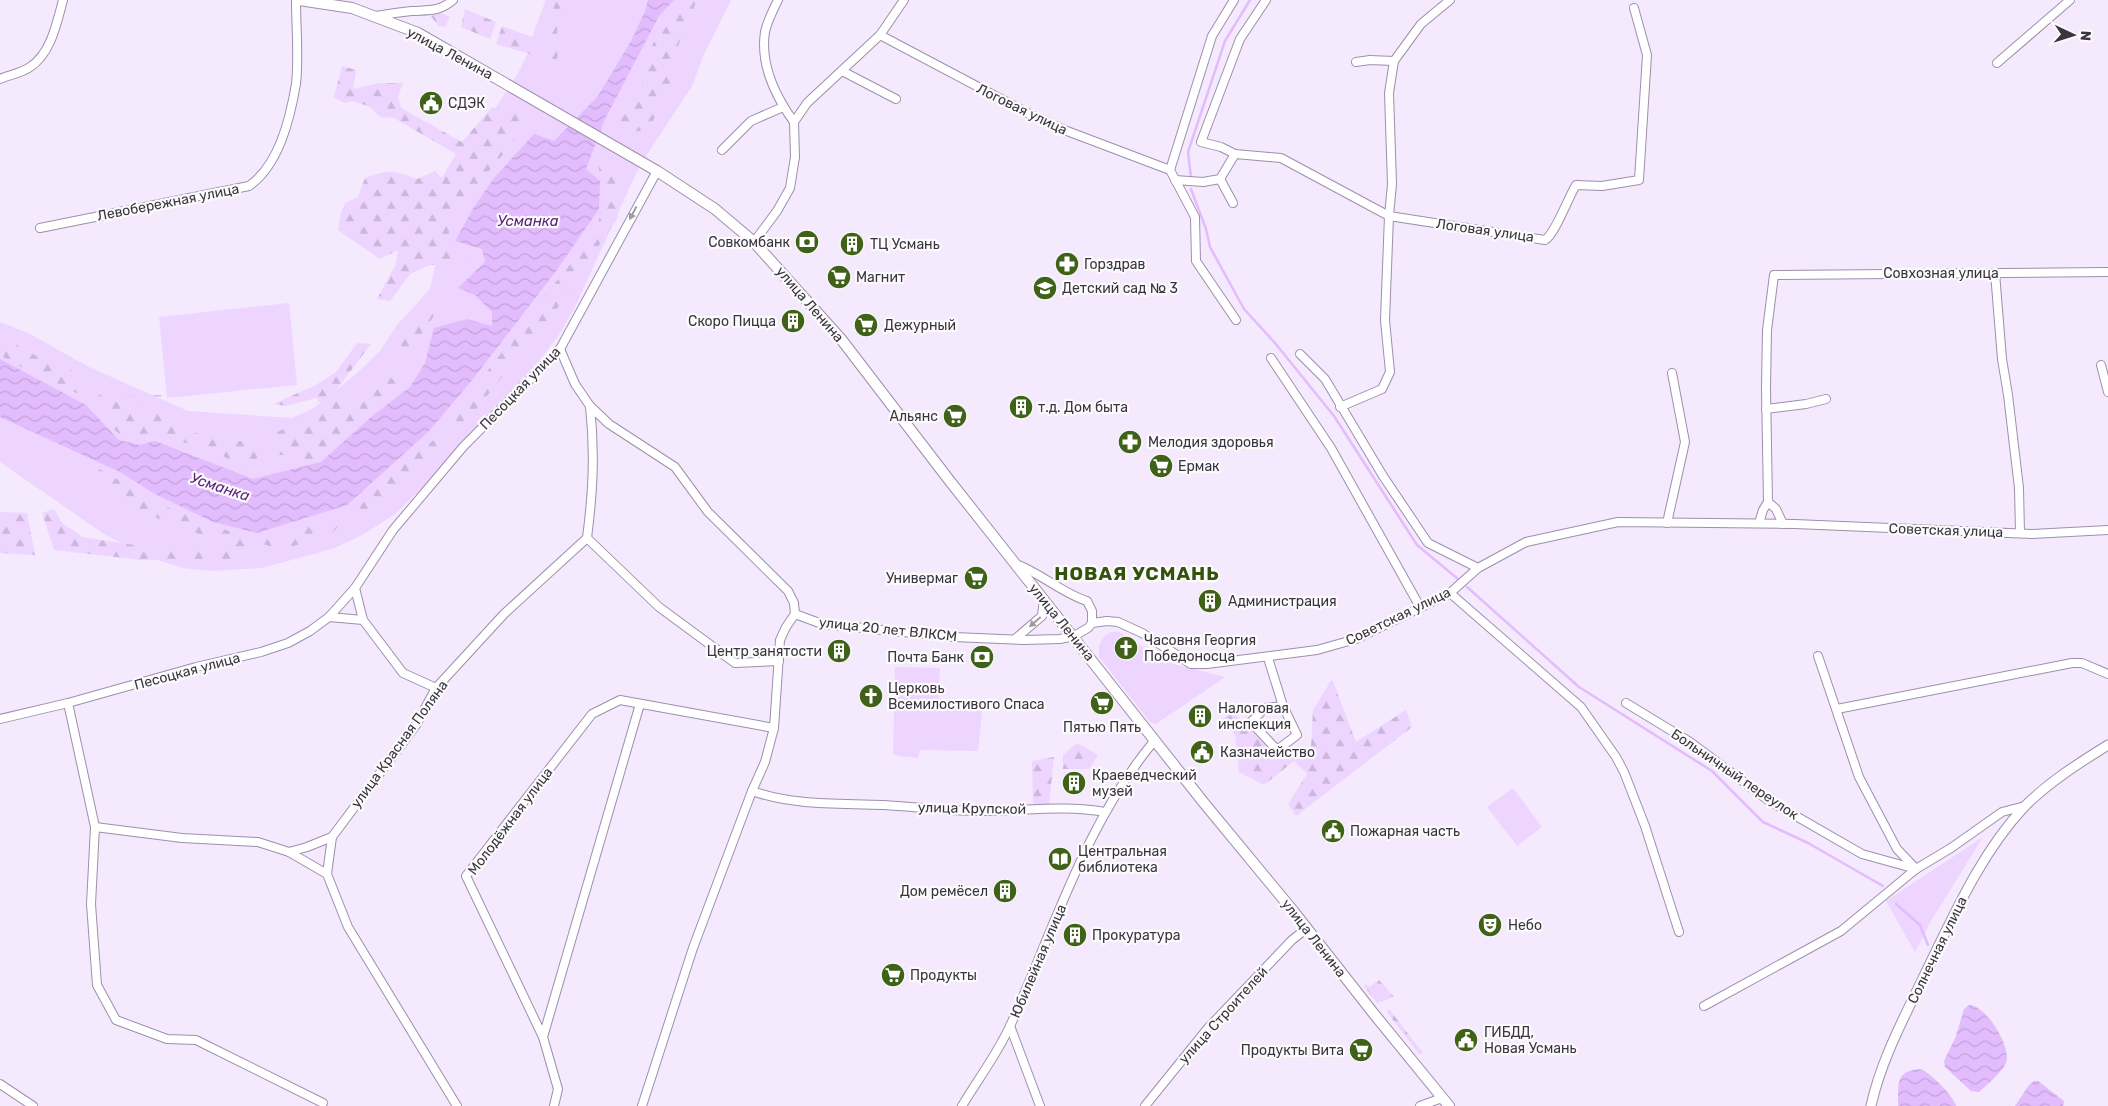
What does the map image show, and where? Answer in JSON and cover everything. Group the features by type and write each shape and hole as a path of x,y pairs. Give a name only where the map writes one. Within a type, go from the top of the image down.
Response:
{"main road":[{"name":"улица Ленина","path":"298,0 352,8 418,33 652,168 715,209 754,242 841,339 1155,740 1446,1102"}],"street":[{"path":"0,79 31,67 42,55 53,37 63,0"},
{"name":"Левобережная улица","path":"40,228 249,186 260,178 271,162 286,126 296,83 298,0"},
{"path":"375,16 412,11 429,11 453,0"},
{"path":"754,242 777,212 790,188 795,157 794,122 783,107 764,59 765,32 778,0"},
{"path":"794,122 807,104 880,36 904,0"},
{"path":"1234,0 1212,36 1170,170 1195,217 1196,261 1236,320"},
{"name":"Логовая улица","path":"1266,0 1240,39 1201,142 1221,147 1235,154 1281,158 1388,216 1545,240 1550,237 1556,228 1565,204 1576,185 1602,186 1639,180 1647,55 1634,8"},
{"path":"1340,407 1382,388 1390,372 1385,320 1388,216 1392,184 1389,93 1394,61 1421,24 1450,0"},
{"path":"1997,63 2070,0"},
{"name":"Логовая улица","path":"880,36 1037,118 1170,170"},
{"path":"1356,62 1370,60 1394,61"},
{"path":"842,71 896,99"},
{"path":"722,150 751,122 783,107"},
{"path":"1175,180 1204,182 1220,179 1235,154"},
{"name":"Песоцкая улица","path":"0,719 68,703 196,667 261,652 288,643 310,631 329,617 355,588 393,530 463,447 561,347 652,168"},
{"path":"1220,179 1233,203"},
{"name":"Совхозная улица","path":"1766,409 1768,330 1774,275 2108,272"},
{"path":"1995,273 2002,359 2019,488 2020,533"},
{"path":"561,347 574,384 590,406 609,424 674,467 708,512 788,591 794,603 795,614 780,640 774,728 765,762 752,791 693,948 642,1106"},
{"path":"1300,354 1325,380 1383,476 1428,543 1478,568"},
{"path":"1271,358 1330,448 1420,607"},
{"path":"2102,365 2108,392"},
{"path":"1667,523 1686,442 1672,373"},
{"path":"1759,523 1768,502 1766,409 1826,400"},
{"path":"590,406 594,448 593,493 587,538 659,607 736,662 779,661"},
{"path":"1768,502 1776,509 1783,524"},
{"name":"Советская улица","path":"1074,636 1092,624 1106,620 1118,622 1142,633 1191,664 1268,658 1317,650 1356,638 1450,592 1478,568 1526,542 1618,522 1759,523 2020,533 2108,530"},
{"name":"улица Красная Поляна","path":"332,837 416,725 436,688 504,614 587,538"},
{"path":"1016,564 1032,570 1074,597 1087,601 1092,611 1092,624"},
{"path":"355,588 363,620 403,673 436,688"},
{"path":"1450,592 1581,708 1616,757 1624,772 1645,826 1678,932"},
{"path":"1015,639 1042,616 1044,598"},
{"name":"улица 20 лет ВЛКСМ","path":"795,614 822,624 954,637 1060,639 1074,636"},
{"path":"329,617 363,620"},
{"path":"1704,1006 1841,931 1916,869 1898,849 1859,777 1818,656"},
{"path":"1268,658 1283,706 1297,735 1277,750 1251,722 1265,708 1283,706"},
{"path":"1837,709 2072,663 2082,663 2108,674"},
{"name":"Молодёжная улица","path":"554,1106 558,1089 543,1037 466,876 592,714 620,700 774,728"},
{"path":"68,703 95,827 91,904 97,985 116,1020 167,1040 196,1040 323,1103"},
{"name":"Больничный переулок","path":"1626,703 1690,742 1768,800 1855,851 1916,869"},
{"path":"543,1037 640,704"},
{"path":"1105,812 1132,770 1155,740"},
{"name":"Солнечная улица","path":"1871,1106 1893,1041 1956,909 1995,843 2025,806 2048,786 2108,745"},
{"name":"улица Крупской","path":"752,791 795,802 827,804 982,811 1084,808 1105,812"},
{"name":"Солнечная улица","path":"1916,869 1951,848 2002,812 2025,806"},
{"name":"Юбилейная улица","path":"962,1106 1010,1026 1080,864 1105,812"},
{"path":"95,827 182,838 258,842 288,852 327,874"},
{"path":"288,852 332,837 327,874 348,927 457,1106"},
{"name":"улица Строителей","path":"1145,1106 1208,1028 1292,940 1307,928"},
{"path":"1010,1026 1040,1106"},
{"path":"0,1084 33,1106"},
{"path":"1420,1106 1446,1102"}],"green space":[{"path":"546,0 731,0 704,54 692,86 640,165 574,309 559,335 538,362 452,459 395,514 364,534 335,548 262,568 210,571 182,568 141,554 104,534 0,462 0,322 28,333 89,367 188,411 292,418 314,408 355,375 380,351 397,325 430,289 439,247 481,130 517,75 531,47 534,31"},
{"path":"557,0 566,0 558,23 555,70 549,64 547,39 549,24"},
{"path":"681,0 697,0 676,51 670,86 652,123 644,130 628,133 616,123 626,108 641,92 644,64 660,28"},
{"path":"465,9 496,22 490,39 461,27"},
{"path":"441,13 450,17 445,27 438,26 431,16"},
{"path":"502,26 535,38 530,54 496,44"},
{"path":"342,66 356,70 353,89 380,83 403,83 398,96 401,108 462,142 492,107 516,112 526,127 461,204 449,232 449,245 471,258 450,266 430,265 410,274 390,301 377,299 396,264 398,250 380,259 338,230 340,216 345,203 358,197 365,178 380,173 397,172 417,179 435,171 442,178 456,154 394,118 381,117 368,106 352,101 344,103 334,97"},
{"path":"603,158 614,165 620,181 618,217 558,307 459,431 452,428 449,421 596,230 602,198 598,164"},
{"path":"450,292 406,357 397,354 400,341 427,306"},
{"path":"289,303 297,385 167,398 159,317"},
{"path":"0,338 12,342 50,364 70,367 77,379 103,397 164,395 124,409 134,412 181,415 171,421 191,431 217,440 249,441 258,455 252,470 222,456 172,438 124,437 112,428 101,408 87,398 0,355"},
{"path":"357,343 371,344 334,393 341,399 353,397 370,383 391,378 404,385 363,417 319,458 293,462 285,455 274,455 271,443 276,433 324,407 316,398 286,406 273,404 316,385 336,372"},
{"path":"447,439 428,463 396,492 360,520 352,516 353,509 409,458 434,440"},
{"path":"87,462 164,506 239,535 250,543 249,556 231,561 142,560 54,550 42,513 54,509 63,524 83,537 146,547 233,547 139,511 106,489"},
{"path":"0,512 27,513 35,555 0,553"},
{"path":"337,519 344,521 331,534 310,542 280,549 263,544 266,539"},
{"path":"1111,632 1119,632 1170,663 1225,677 1156,724 1150,722 1099,657 1099,646 1104,636"},
{"path":"895,667 940,668 939,699 983,702 978,751 920,750 918,758 893,755"},
{"path":"1332,679 1356,742 1406,710 1412,727 1296,816 1288,804 1307,774 1294,761 1264,785 1239,772 1235,735 1222,720 1232,711 1275,754 1287,747 1297,752 1311,747 1313,710"},
{"path":"1077,743 1098,755 1089,769 1063,769 1063,755"},
{"path":"1054,757 1049,805 1033,804 1032,761"},
{"path":"1513,788 1542,827 1517,846 1487,807"},
{"path":"1983,837 1931,921 1915,952 1886,901"},
{"path":"1379,980 1394,997 1377,1003 1364,986 1366,984 1369,987"},
{"path":"1389,1009 1423,1053 1419,1054 1387,1012"}],"water":[{"name":"Усманка","path":"648,0 674,0 659,16 605,119 586,169 600,181 599,209 556,271 473,379 428,432 347,505 257,533 213,522 155,494 120,472 0,417 0,359 86,405 119,440 140,445 155,441 253,479 321,462 371,417 410,387 425,363 434,328 467,319 492,326 492,312 475,295 458,288 485,262 482,249 455,241 474,207 494,178 534,134 554,141 598,96 631,41"},
{"path":"1969,1005 1976,1007 1990,1019 2001,1038 2007,1056 2006,1063 2001,1070 1979,1092 1971,1091 1945,1067 1944,1061 1956,1036 1964,1009"},
{"path":"1921,1069 1941,1085 1951,1096 1956,1106 1898,1106 1899,1085 1902,1076 1912,1070"},
{"path":"2034,1081 2038,1081 2064,1101 2063,1106 2015,1106 2029,1085"}],"waterway":[{"path":"1191,177 1188,152 1225,41 1250,0"},
{"path":"1191,189 1206,229 1210,247 1244,309 1275,343 1334,416 1417,545 1458,579"},
{"path":"1467,587 1579,687 1712,771 1763,822 1808,843 1883,886"},
{"path":"1896,904 1920,925 1928,945"}],"place":[{"name":"СДЭК","path":"431,103"},
{"name":"Совкомбанк","path":"807,242"},
{"name":"ТЦ Усмань","path":"852,244"},
{"name":"Горздрав","path":"1067,264"},
{"name":"Магнит","path":"839,277"},
{"name":"Детский сад № 3","path":"1045,288"},
{"name":"Скоро Пицца","path":"793,321"},
{"name":"Дежурный","path":"866,325"},
{"name":"т.д. Дом быта","path":"1021,407"},
{"name":"Альянс","path":"955,416"},
{"name":"Мелодия здоровья","path":"1130,442"},
{"name":"Ермак","path":"1161,466"},
{"name":"Универмаг","path":"976,578"},
{"name":"Администрация","path":"1210,601"},
{"name":"Часовня Георгия Победоносца","path":"1126,648"},
{"name":"Центр занятости","path":"839,651"},
{"name":"Почта Банк","path":"982,657"},
{"name":"Церковь Всемилостивого Спаса","path":"871,696"},
{"name":"Пятью Пять","path":"1102,703"},
{"name":"Налоговая инспекция","path":"1200,716"},
{"name":"Казначейство","path":"1202,752"},
{"name":"Краеведческий музей","path":"1074,783"},
{"name":"Пожарная часть","path":"1333,831"},
{"name":"Центральная библиотека","path":"1060,859"},
{"name":"Дом ремёсел","path":"1005,891"},
{"name":"Небо","path":"1490,925"},
{"name":"Прокуратура","path":"1075,935"},
{"name":"Продукты","path":"893,975"},
{"name":"ГИБДД, Новая Усмань","path":"1466,1040"},
{"name":"Продукты Вита","path":"1361,1050"}],"district":[{"name":"НОВАЯ УСМАНЬ","path":"1137,573"}]}
